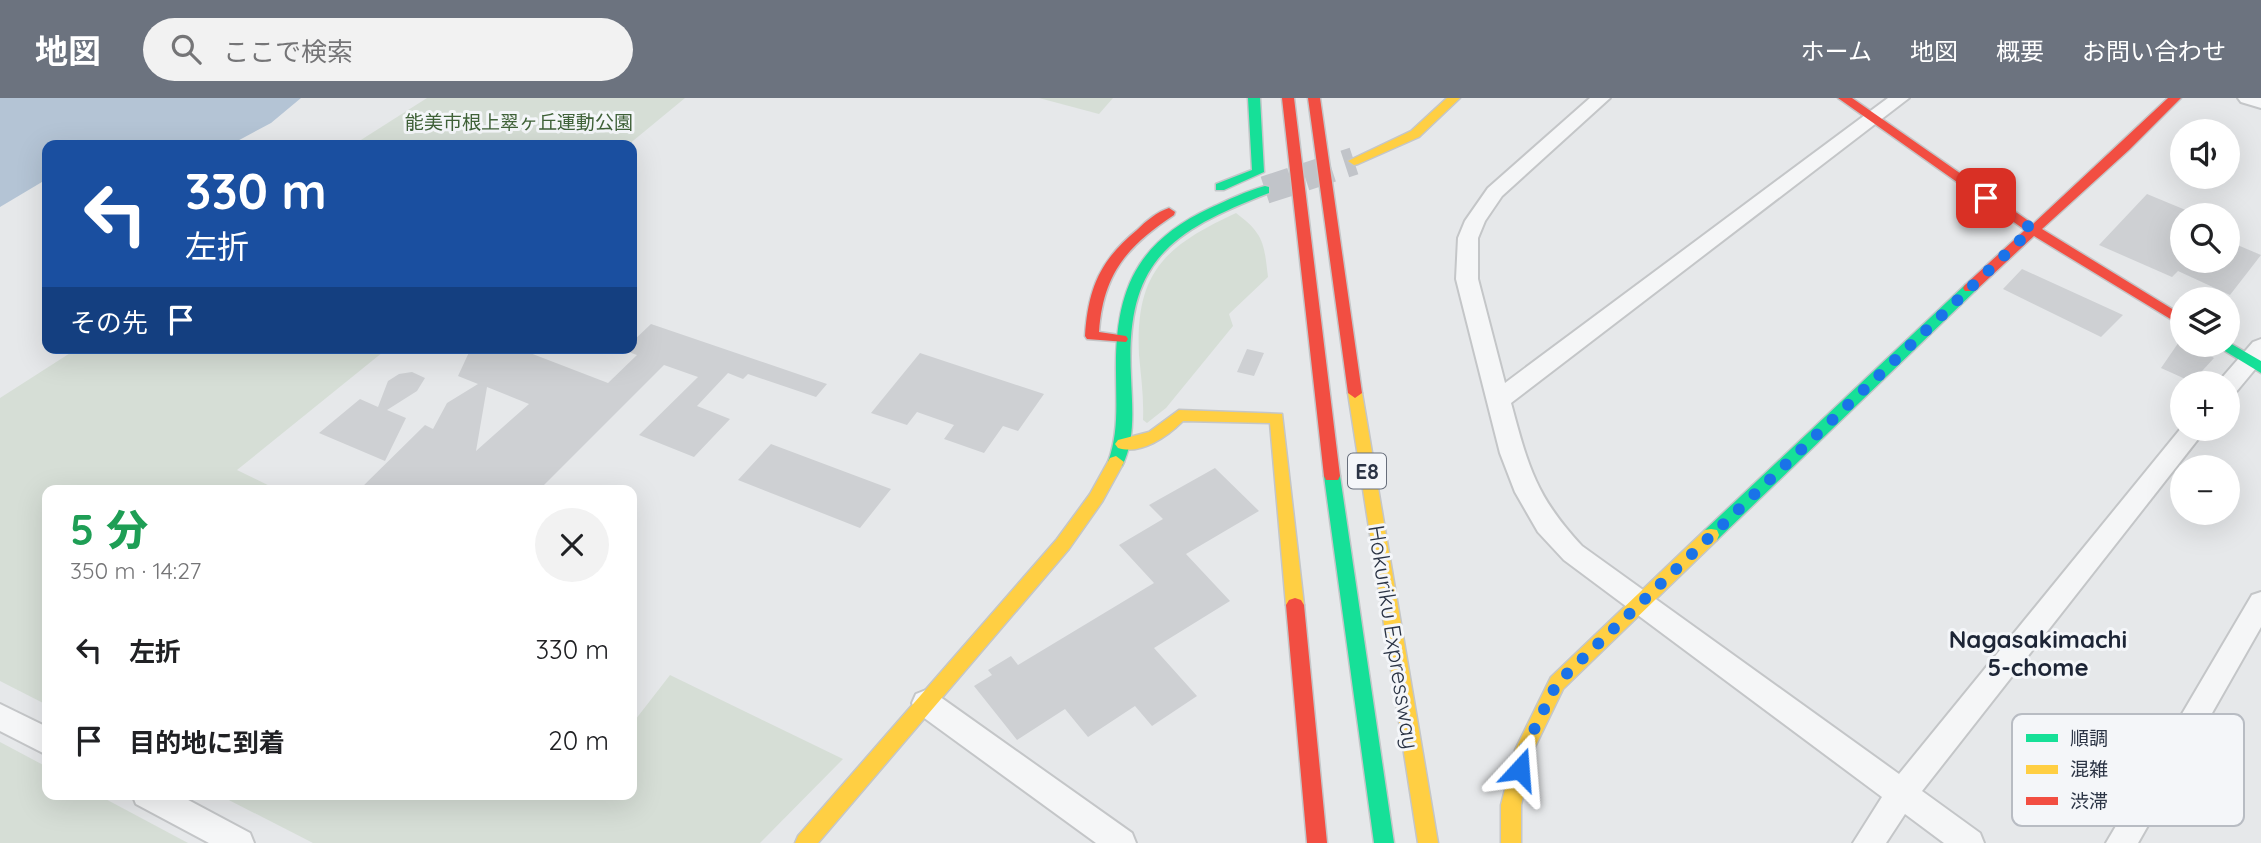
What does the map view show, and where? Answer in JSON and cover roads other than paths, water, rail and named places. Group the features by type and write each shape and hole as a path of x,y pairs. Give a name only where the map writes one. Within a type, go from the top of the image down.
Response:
{"main road":[{"path":"1209,191 1258,172 1254,98"},
{"name":"Hokuriku Expressway","path":"1288,98 1325,426 1384,843"},
{"name":"Hokuriku Expressway","path":"1314,98 1360,428 1429,843"},
{"path":"1354,161 1415,134 1454,98"},
{"path":"1844,98 2032,229 2170,314"},
{"path":"1511,843 1511,805 1524,750 1557,683 1602,637 1640,605 2032,229 2128,147 2175,98"},
{"path":"805,843 1078,524 1104,487 1123,444 1125,391 1121,339 1128,296 1138,271 1175,231 1199,216 1265,190"},
{"path":"1121,339 1092,336 1097,294 1120,252 1150,224 1185,203"},
{"path":"2240,352 2257,359"},
{"path":"1123,444 1145,444 1163,432 1179,415 1277,418 1317,843"}],"street":[{"path":"1601,98 1495,192 1475,221 1468,238 1467,279 1512,453 1527,492 1547,525 1573,553 1640,605 1969,843"},
{"path":"1499,400 1900,98"},
{"path":"2248,98 2261,103"},
{"path":"2240,375 2257,359"},
{"path":"1868,843 1901,795 2184,441"},
{"path":"2196,714 2261,603"},
{"path":"926,703 1121,843"},
{"path":"0,718 42,739"},
{"path":"158,800 239,843"},
{"path":"2121,843 2131,826"}],"water":[{"path":"0,98 301,98 271,123 239,140 42,140 42,182 0,207"}],"tunnel":[{"path":"1265,190 1354,161"}],"district":[{"name":"Nagasakimachi 5-chome","path":"2038,653"}],"park label":[{"name":"能美市根上翠ヶ丘運動公園","path":"519,122"}]}
